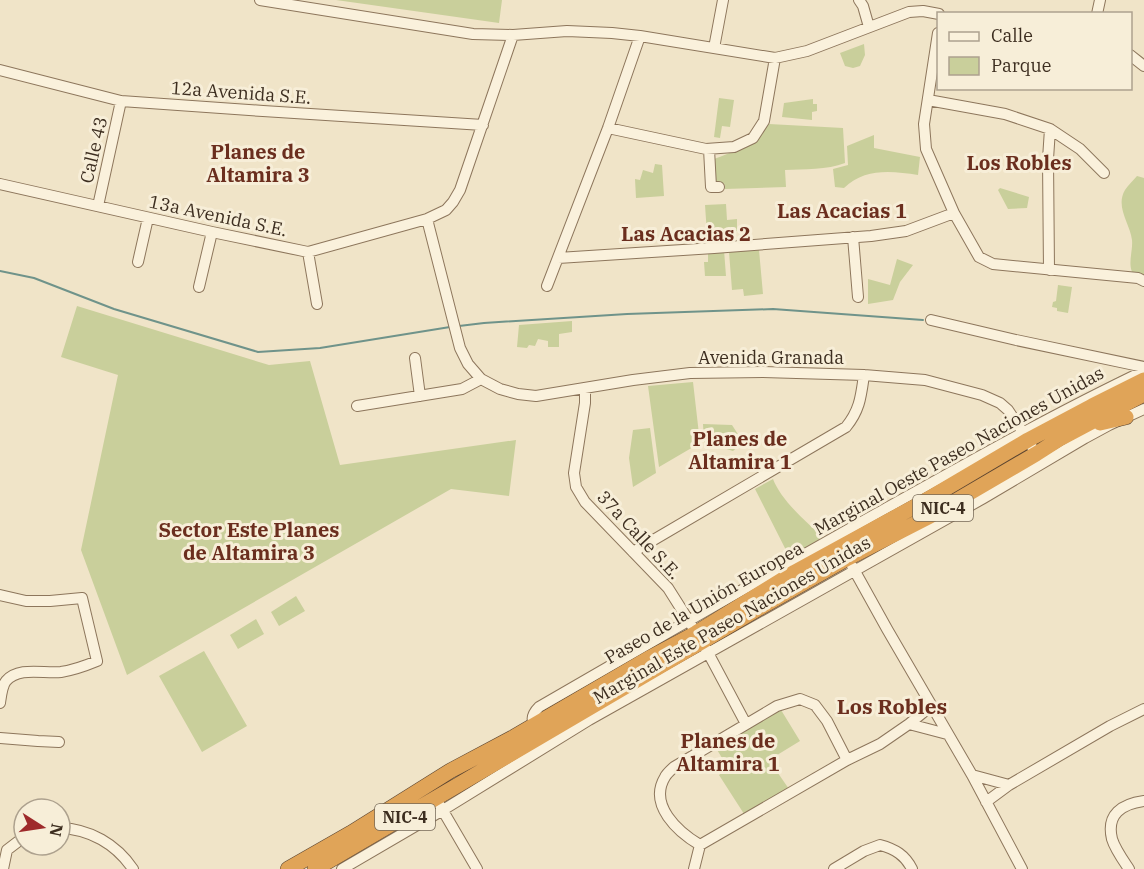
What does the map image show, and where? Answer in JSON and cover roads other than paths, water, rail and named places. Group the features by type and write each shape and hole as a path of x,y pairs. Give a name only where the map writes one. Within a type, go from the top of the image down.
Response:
{"highway":[{"name":"Paseo de la Unión Europea","path":"848,558 923,502 1026,436 1089,402 1144,380"},
{"name":"Paseo de la Unión Europea","path":"315,869 439,804 536,731 698,637 930,516 1061,438 1144,394"},
{"path":"1061,438 1095,424 1126,417"},
{"name":"Paseo de la Unión Europea","path":"288,869 351,833 450,771 514,737 536,731"}],"street":[{"path":"260,0 473,33 513,35 578,31 612,33 775,58 807,51 909,12 923,11 937,14"},
{"path":"714,48 723,0"},
{"path":"859,0 869,27"},
{"path":"357,406 462,389 481,379 468,364 460,348 427,219 446,210 460,190 513,35"},
{"path":"547,286 608,128 640,36"},
{"path":"937,45 924,124 926,149 954,213 979,257 993,264 1142,278"},
{"path":"1132,56 1144,66"},
{"path":"608,128 709,149 734,147 753,138 764,121 775,58"},
{"name":"12a Avenida S.E.","path":"0,70 122,101 483,125"},
{"path":"928,100 1005,114 1050,129 1080,149 1104,173"},
{"name":"Calle 43","path":"98,207 122,101"},
{"path":"1049,270 1050,129"},
{"path":"709,149 711,187 718,187"},
{"name":"13a Avenida S.E.","path":"0,184 308,252 427,219"},
{"path":"558,258 714,248 906,231 954,213"},
{"path":"138,262 148,218"},
{"path":"199,287 212,232"},
{"path":"853,237 858,297"},
{"path":"308,252 317,304"},
{"path":"931,320 1144,369"},
{"path":"415,358 420,396"},
{"name":"Marginal Oeste Paseo Naciones Unidas","path":"1089,402 1144,369"},
{"name":"Avenida Granada","path":"481,379 500,389 536,396 633,380 690,374 763,372 864,375 925,380 982,395 1000,403 1008,410 1036,454"},
{"path":"633,552 846,427 854,417 859,405 864,375"},
{"name":"37a Calle S.E.","path":"585,388 585,403 574,473 576,487 585,502 668,588 746,724"},
{"name":"Marginal Este Paseo Naciones Unidas","path":"848,558 982,499 1085,438 1144,409"},
{"name":"Marginal Oeste Paseo Naciones Unidas","path":"536,731 532,720 539,707 698,637 1026,436"},
{"path":"848,558 972,775 1017,867"},
{"path":"0,595 26,601 82,598 97,661 81,668 59,672 20,673 11,676 4,683 0,703"},
{"name":"Marginal Este Paseo Naciones Unidas","path":"342,869 355,866 439,804 589,720 698,637"},
{"path":"700,845 674,826 661,804 660,790 665,776 674,766 777,706 800,699 814,705 827,720 847,760"},
{"path":"694,869 700,845 847,760 880,744 931,706"},
{"path":"986,802 1009,785 1110,726 1144,709"},
{"path":"909,724 947,734"},
{"path":"0,738 59,742"},
{"path":"972,775 1009,785"},
{"path":"1129,869 1113,841 1111,828 1114,815 1120,808 1144,801"},
{"path":"439,804 477,869"},
{"path":"72,829 95,835 116,849 133,869"},
{"path":"834,869 864,851 880,845 896,850 912,869"},
{"path":"3,869 7,850 12,846"}],"waterway":[{"path":"0,271 34,278 114,309 258,352 320,348 450,327"},
{"path":"459,326 627,314 773,309 923,320"}],"district":[{"name":"Los Robles","path":"1019,163"},
{"name":"Planes de Altamira 3","path":"258,164"},
{"name":"Las Acacias 1","path":"842,211"},
{"name":"Las Acacias 2","path":"686,234"},
{"name":"Planes de Altamira 1","path":"740,450"},
{"name":"Sector Este Planes de Altamira 3","path":"249,542"},
{"name":"Los Robles","path":"892,707"},
{"name":"Planes de Altamira 1","path":"728,752"}]}
